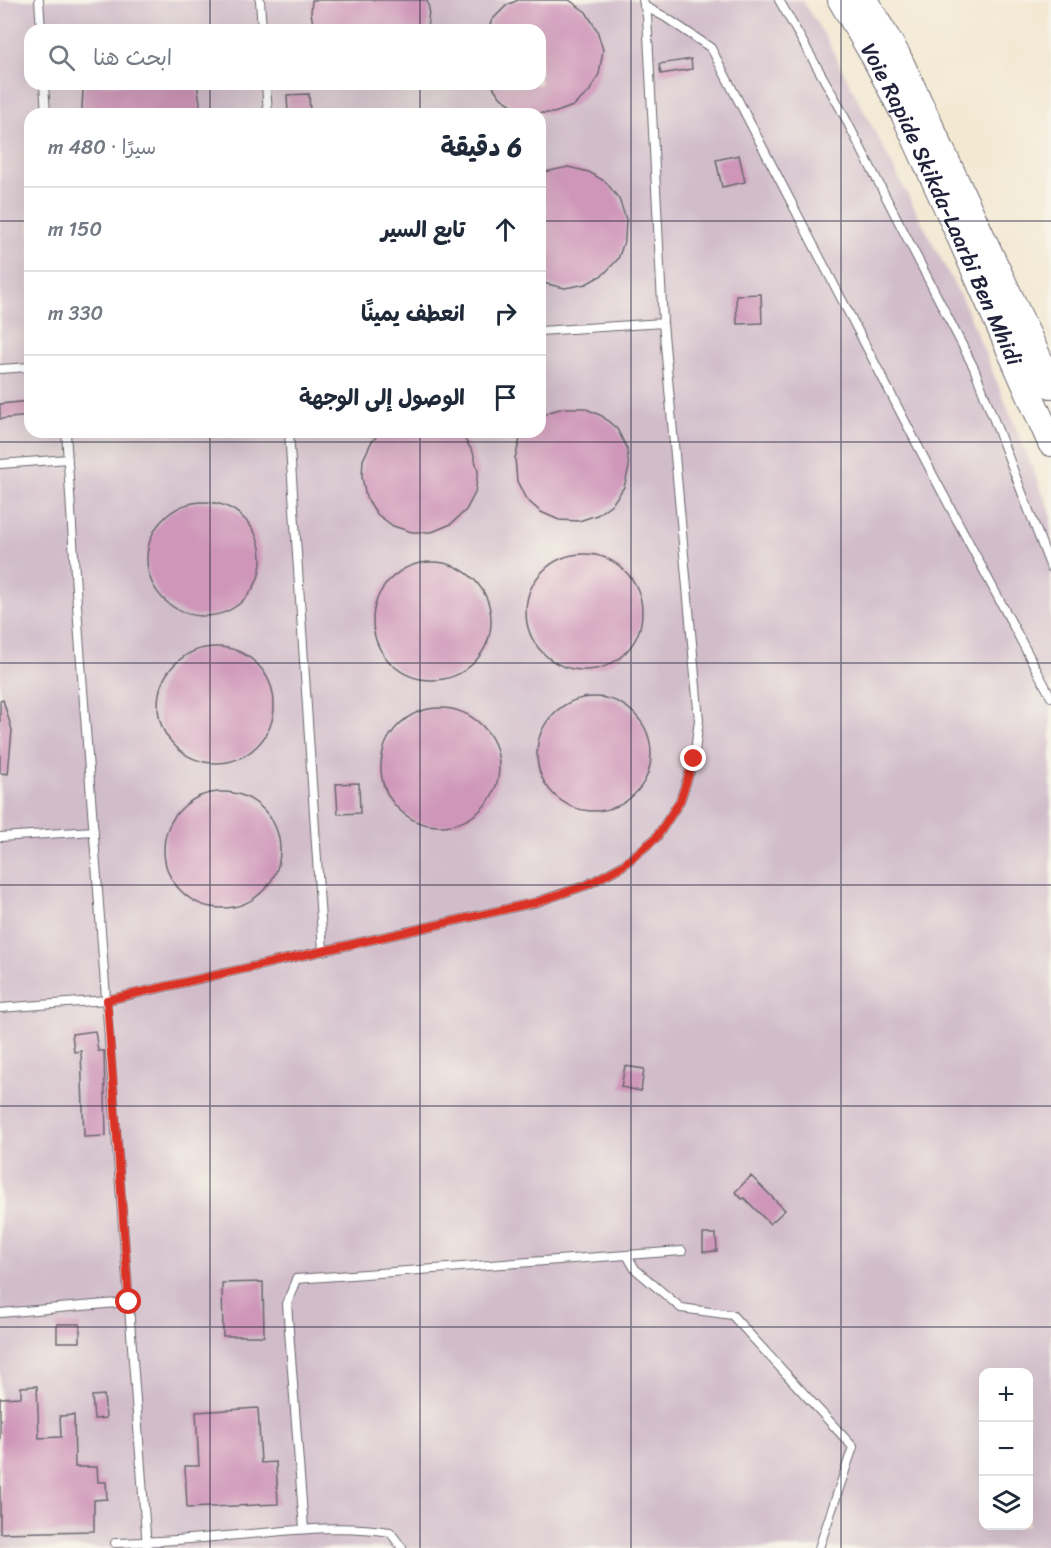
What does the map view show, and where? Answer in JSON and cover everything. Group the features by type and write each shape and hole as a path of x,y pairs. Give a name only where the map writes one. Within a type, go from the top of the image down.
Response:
{"highway":[{"name":"Voie Rapide Skikda-Laarbi Ben Mhidi","path":"842,0 875,58 926,162 1051,443"},
{"name":"Voie Rapide Skikda-Laarbi Ben Mhidi","path":"864,0 897,55 1051,385"}],"lane":[{"path":"39,0 41,24"},
{"path":"260,0 262,24"},
{"path":"778,0 838,104 974,368 1051,568"},
{"path":"0,1008 107,1000 537,902 587,885 622,866 656,838 680,801 694,759 699,720 663,323 647,16 644,3"},
{"path":"644,3 711,48 1051,697"},
{"path":"44,90 46,108"},
{"path":"266,90 268,108"},
{"path":"546,331 663,323"},
{"path":"0,369 24,367"},
{"path":"66,438 79,636 147,1545"},
{"path":"289,438 323,951"},
{"path":"0,464 68,459"},
{"path":"0,837 94,831"},
{"path":"304,1529 288,1304 296,1279 682,1251"},
{"path":"627,1255 635,1269 681,1308 732,1315 853,1446 819,1548"},
{"path":"0,1313 129,1302"},
{"path":"115,1543 147,1545 304,1529 366,1528 390,1532 402,1548"}],"shaded area":[{"path":"0,0 802,0 825,36 965,305 1051,513 1051,1548 0,1548"}],"building":[{"path":"312,0 427,0 429,9 428,24 313,24"},
{"path":"518,0 569,0 586,12 597,30 603,50 599,74 589,92 573,106 554,113 546,113 546,108 516,108 501,98 495,90 546,90 546,24 490,24 507,5"},
{"path":"691,59 692,69 661,74 659,64"},
{"path":"83,90 198,90 200,102 200,108 82,108"},
{"path":"309,94 310,108 288,108 287,95"},
{"path":"739,155 745,182 722,187 716,160"},
{"path":"568,167 589,172 606,182 619,199 626,219 625,239 618,259 604,274 586,284 565,288 546,284 546,172"},
{"path":"761,294 762,323 737,324 736,295"},
{"path":"24,402 24,417 0,419 0,404"},
{"path":"564,408 584,408 602,416 617,429 627,448 629,468 624,487 613,503 597,515 579,521 559,520 541,512 526,499 517,481 515,458 520,439 546,438 546,414"},
{"path":"375,438 464,438 473,452 478,471 475,493 466,510 451,524 432,532 412,532 393,526 377,514 366,497 362,477 363,460"},
{"path":"204,502 226,506 244,519 257,537 261,559 257,581 244,599 226,612 204,616 182,612 164,599 151,581 147,559 151,537 164,519 182,506"},
{"path":"584,554 606,558 625,571 638,590 642,612 638,634 625,653 606,666 584,670 562,666 543,653 530,634 526,612 530,590 543,571 562,558"},
{"path":"432,562 465,572 481,588 491,621 481,654 465,670 432,680 399,670 383,654 373,621 383,588 399,572"},
{"path":"216,647 238,651 257,664 270,683 274,705 270,727 257,746 238,759 216,763 194,759 175,746 162,727 158,705 162,683 175,664 194,651"},
{"path":"594,697 616,701 635,713 647,732 651,754 647,776 635,795 616,807 594,811 572,807 553,795 541,776 537,754 541,732 553,713 572,701"},
{"path":"3,700 12,730 8,774 0,773 0,701"},
{"path":"440,708 473,718 489,734 499,767 489,800 473,816 440,826 407,816 391,800 381,767 391,734 407,718"},
{"path":"359,783 360,813 338,814 336,784"},
{"path":"222,792 244,797 263,809 275,828 280,850 275,872 263,891 244,903 222,908 200,903 181,891 169,872 164,850 169,828 181,809 200,797"},
{"path":"95,1031 98,1051 104,1051 106,1136 84,1137 81,1051 74,1052 72,1034"},
{"path":"625,1066 644,1069 641,1091 621,1087"},
{"path":"751,1176 785,1210 770,1224 735,1192"},
{"path":"703,1234 716,1234 717,1251 703,1252"},
{"path":"263,1282 264,1336 223,1336 222,1283"},
{"path":"57,1324 80,1324 80,1342 57,1342"},
{"path":"37,1386 39,1438 61,1437 60,1416 74,1415 75,1467 97,1467 98,1482 106,1482 107,1499 94,1500 94,1531 0,1533 0,1398 21,1397 21,1387"},
{"path":"104,1395 106,1418 94,1419 92,1396"},
{"path":"258,1408 261,1463 276,1462 278,1504 187,1508 185,1466 199,1466 196,1412"}],"route":[{"path":"129,1302 107,1000 537,902 587,885 622,866 656,838 680,801 694,759"}]}
